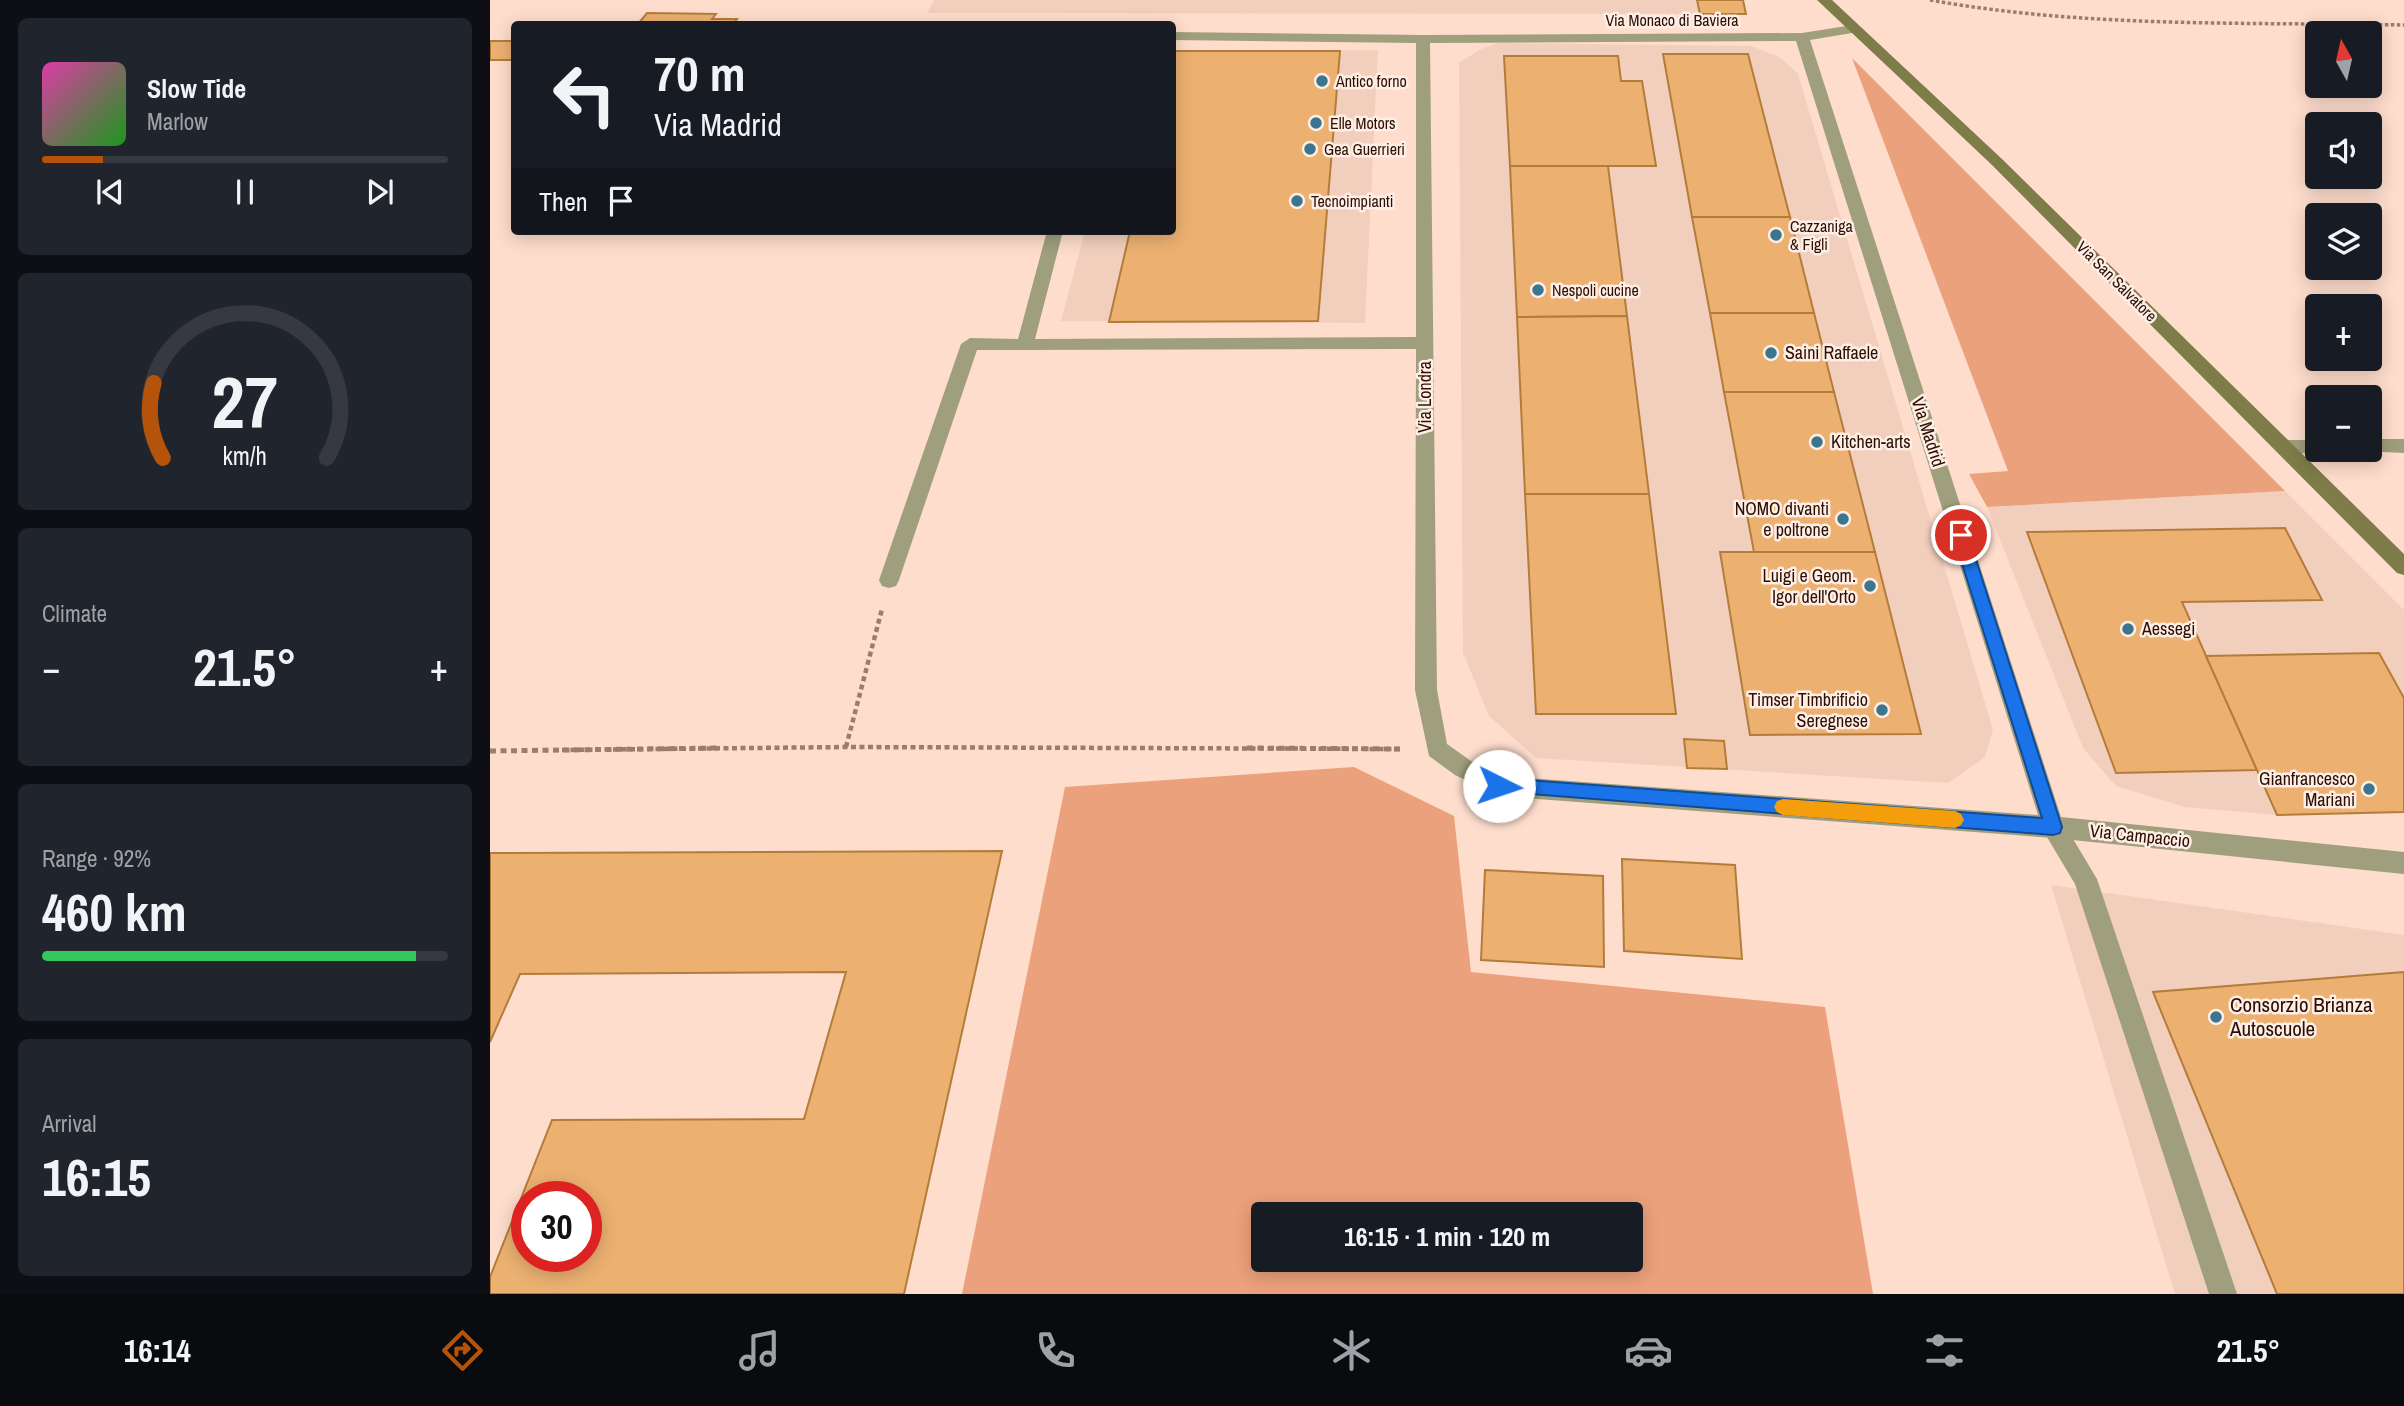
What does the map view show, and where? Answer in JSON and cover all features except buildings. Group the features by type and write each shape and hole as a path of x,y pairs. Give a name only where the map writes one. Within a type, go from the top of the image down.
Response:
{"street":[{"name":"Via San Salvatore","path":"1824,0 1997,162 2404,567"},
{"name":"Via Monaco di Baviera","path":"1423,39 1802,37 1853,29"},
{"path":"1176,36 1423,39"},
{"name":"Via Madrid","path":"1802,37 2053,827 2085,879 2223,1294"},
{"name":"Via Londra","path":"1423,39 1426,690 1437,748"},
{"path":"1025,345 1054,235"},
{"path":"889,580 970,344 1424,343"},
{"path":"2382,446 2404,446"},
{"path":"2285,447 2305,447"},
{"name":"Via Campaccio","path":"1437,748 1463,768 1499,786 2053,827 2404,863"}],"path":[{"path":"1930,0 1996,12 2087,18 2404,25"},
{"path":"846,747 889,580"},
{"path":"490,751 846,747 1437,748"}],"shaded area":[{"path":"934,0 1742,0 1746,14 927,13"},
{"path":"1497,43 1751,46 1781,58 1798,74 1993,730 1985,757 1948,783 1536,758 1489,716 1463,653 1459,63 1481,49"},
{"path":"1378,50 1365,323 1061,321 1084,235 1176,235 1176,51"},
{"path":"1852,58 2285,491 1987,507 1969,474 2008,471"},
{"path":"2285,491 2404,610 2404,812 2277,815 2185,807 2116,786 2083,748 1987,507"},
{"path":"1354,767 1454,816 1471,972 1825,1007 1873,1294 962,1294 1065,787"},
{"path":"2051,885 2404,935 2404,1294 2175,1294"}],"slow traffic":[{"path":"1783,807 1955,820"}],"place":[{"name":"Antico forno","path":"1322,81"},
{"name":"Elle Motors","path":"1316,123"},
{"name":"Gea Guerrieri","path":"1310,149"},
{"name":"Tecnoimpianti","path":"1297,201"},
{"name":"Cazzaniga & Figli","path":"1776,235"},
{"name":"Nespoli cucine","path":"1538,290"},
{"name":"Saini Raffaele","path":"1771,353"},
{"name":"Kitchen-arts","path":"1817,442"},
{"name":"NOMO divanti e poltrone","path":"1843,519"},
{"name":"Luigi e Geom. Igor dell'Orto","path":"1870,586"},
{"name":"Aessegi","path":"2128,629"},
{"name":"Timser Timbrificio Seregnese","path":"1882,710"},
{"name":"Gianfrancesco Mariani","path":"2369,789"},
{"name":"Consorzio Brianza Autoscuole","path":"2216,1017"}],"route":[{"path":"1499,786 2053,827 1961,535"}]}
